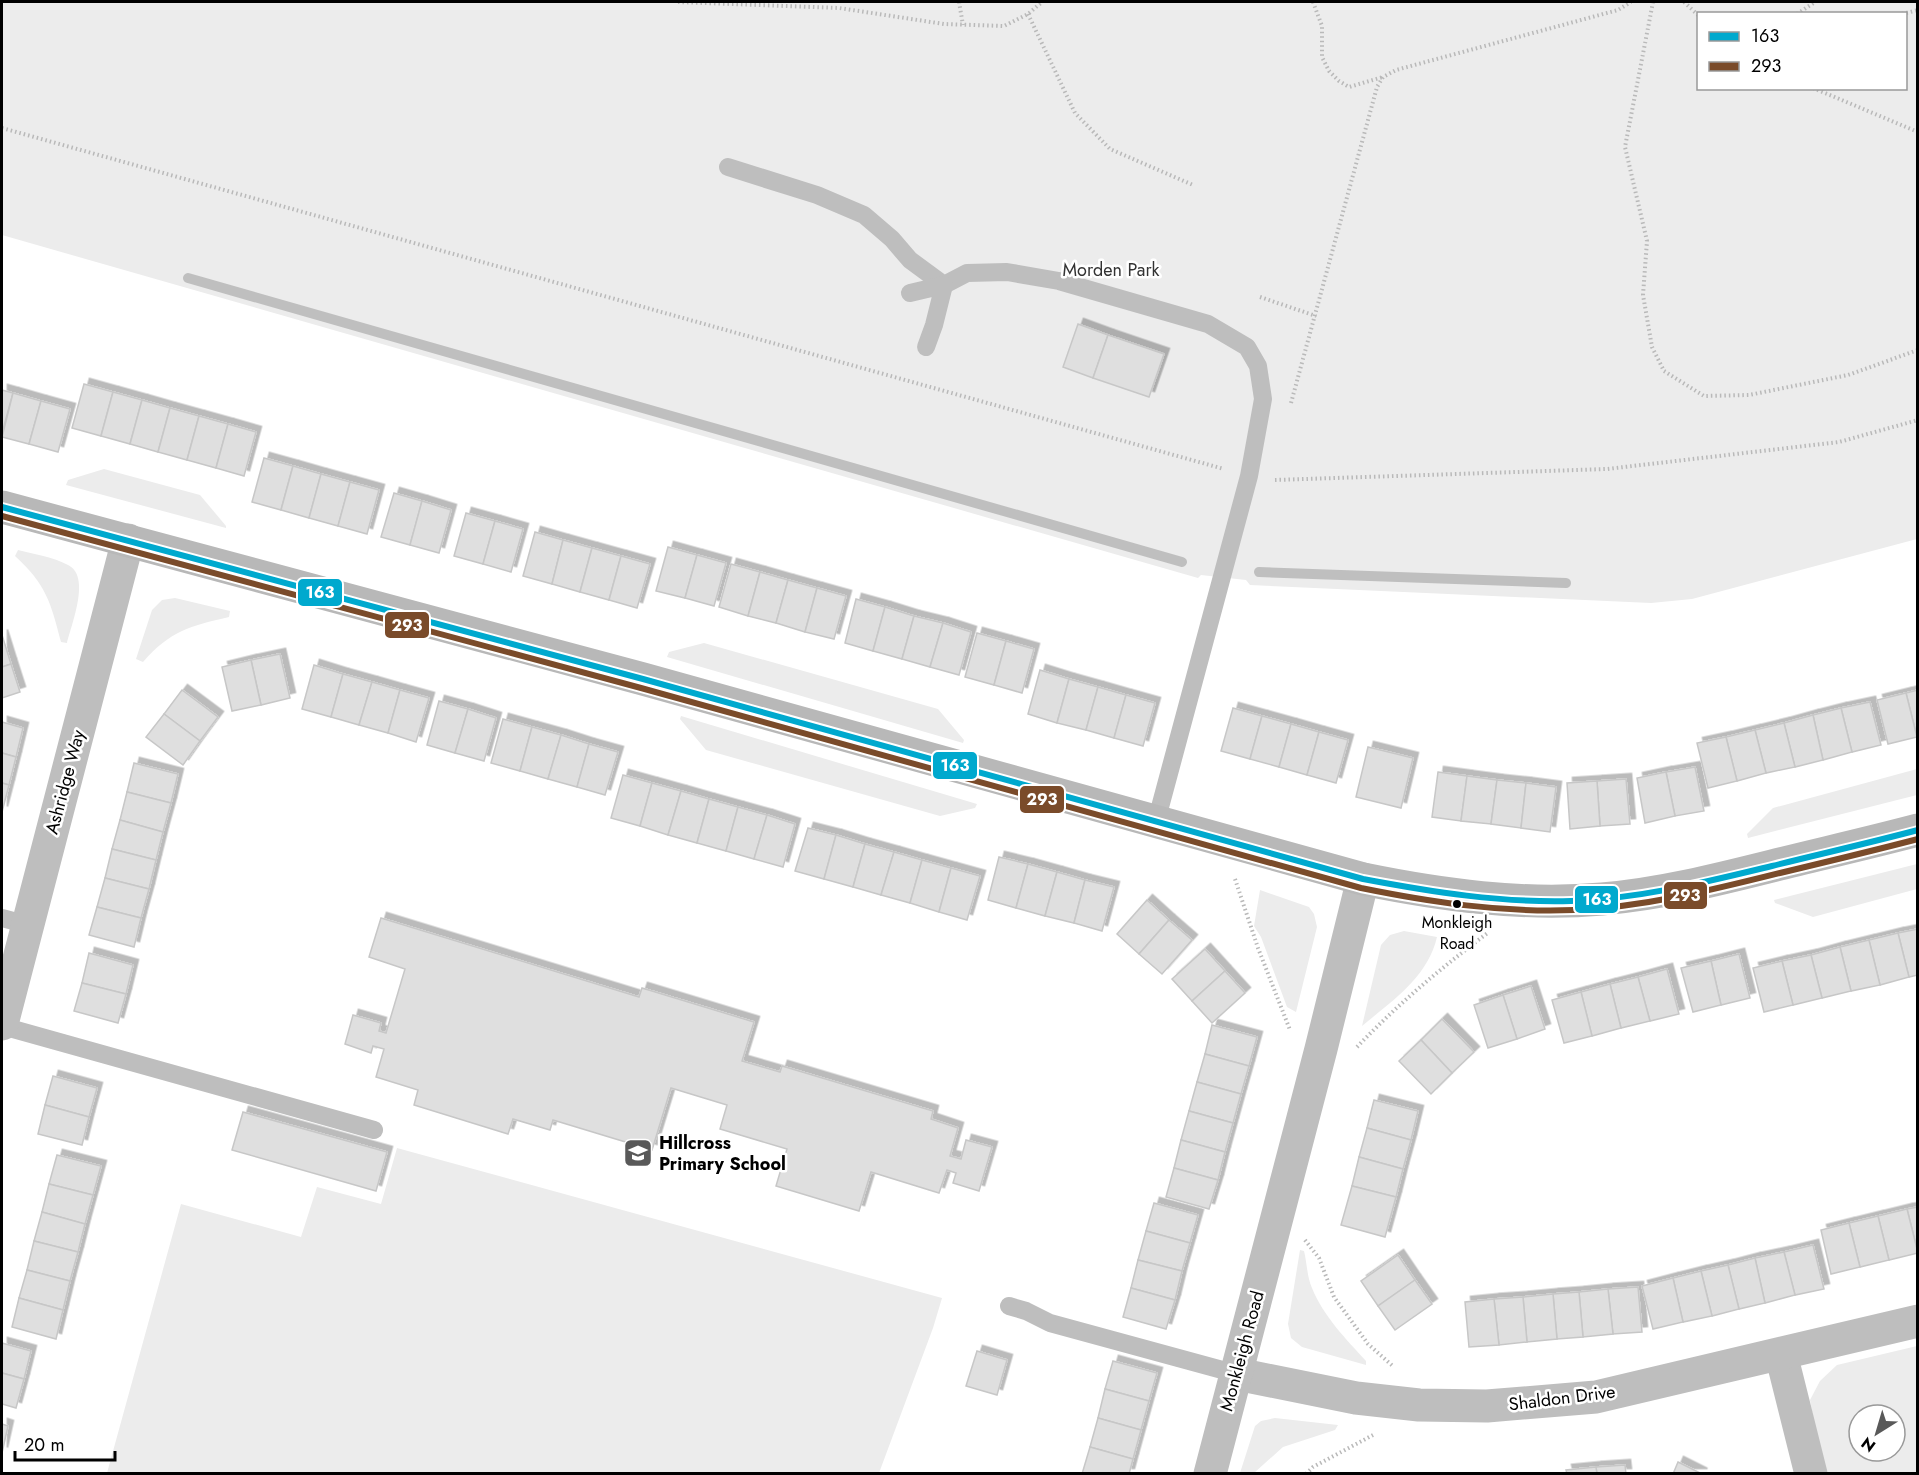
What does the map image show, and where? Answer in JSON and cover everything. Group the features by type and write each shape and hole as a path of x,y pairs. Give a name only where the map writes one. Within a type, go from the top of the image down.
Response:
{"street":[{"path":"2,507 643,679 1363,879 1462,896 1530,901 1602,899 1664,891 1917,830"},
{"name":"Ashridge Way","path":"2,1025 15,922 128,540"},
{"name":"Monkleigh Road","path":"1210,1473 1363,879"},
{"name":"Shaldon Drive","path":"1237,1374 1356,1398 1419,1406 1487,1406 1596,1397 1917,1321"},
{"path":"1781,1354 1811,1473"}],"lane":[{"path":"728,167 817,195 864,215 892,239 910,260 944,285"},
{"path":"910,293 944,285 968,273 1007,272 1059,281 1208,324 1247,347 1258,366 1263,399 1250,476 1156,822"},
{"path":"926,347 944,285"},
{"path":"2,1025 374,1130"},
{"path":"1009,1306 1026,1311 1050,1323 1237,1374"}],"path":[{"path":"678,2 839,8 944,24 1004,26 1028,14 1042,2"},
{"path":"959,2 963,25"},
{"path":"1313,2 1322,26 1322,57 1329,71 1349,87 1383,77 1396,70 1618,10 1631,2"},
{"path":"1653,2 1625,147 1647,242 1642,295 1652,346 1664,371 1704,396 1749,395 1848,375 1917,350"},
{"path":"1684,2 1697,14"},
{"path":"1800,12 1815,2"},
{"path":"1028,14 1075,113 1110,148 1193,185"},
{"path":"1291,404 1377,87 1383,77"},
{"path":"1818,90 1917,132"},
{"path":"2,128 1250,476"},
{"path":"1260,297 1316,316"},
{"path":"1269,480 1607,469 1839,442 1917,420"},
{"path":"1235,878 1258,948 1291,1032 1321,1048 1355,1049 1394,1009 1437,971 1530,901"},
{"path":"1279,1210 1320,1258 1334,1297 1368,1344 1394,1367"},
{"path":"1306,1473 1313,1467 1377,1434"}],"green space":[{"name":"Morden Park","path":"2,2 1917,2 1917,539 1692,599 1651,603 1250,585 1246,580 1201,575 1198,578 2,235"},
{"path":"104,469 200,495 226,528 66,485 68,480"},
{"path":"18,550 56,560 75,571 79,589 78,601 67,643 61,642 54,616 41,585 15,556"},
{"path":"175,598 230,611 229,617 182,631 162,643 143,662 136,659 152,610 162,600"},
{"path":"704,643 938,709 964,740 963,743 667,657 669,652"},
{"path":"681,716 977,804 975,808 940,816 706,750 680,719"},
{"path":"1917,769 1917,795 1748,838 1747,834 1773,808"},
{"path":"1917,864 1917,889 1813,917 1775,903 1774,900"},
{"path":"1260,890 1309,907 1314,914 1317,927 1296,1012 1287,1007 1261,937 1254,926"},
{"path":"1404,931 1437,937 1432,951 1426,964 1407,987 1362,1026 1381,945 1390,935"},
{"path":"397,1148 942,1298 879,1473 107,1473 181,1204 301,1237 317,1187 381,1204"},
{"path":"1300,1250 1304,1251 1310,1284 1322,1308 1366,1361 1366,1365 1302,1347 1291,1338 1288,1324"},
{"path":"1917,1346 1917,1473 1823,1473 1810,1400 1820,1381 1837,1365"},
{"path":"1275,1418 1338,1425 1335,1430 1283,1447 1254,1473 1240,1473 1255,1426 1261,1421"}],"building":[{"path":"1078,324 1108,335 1093,378 1063,367"},
{"path":"1108,335 1164,354 1149,397 1093,378"},
{"path":"84,384 113,392 101,436 72,428"},
{"path":"2,390 13,393 2,433"},
{"path":"113,392 142,400 130,444 101,436"},
{"path":"13,393 41,401 29,444 2,437"},
{"path":"142,400 170,408 158,452 130,444"},
{"path":"41,401 70,409 58,452 29,444"},
{"path":"170,408 199,416 187,460 158,452"},
{"path":"199,416 228,424 216,468 187,460"},
{"path":"228,424 256,432 244,476 216,468"},
{"path":"264,458 293,466 281,510 252,502"},
{"path":"293,466 321,474 309,518 281,510"},
{"path":"321,474 350,482 338,526 309,518"},
{"path":"350,482 379,490 367,534 338,526"},
{"path":"394,493 422,501 410,545 381,537"},
{"path":"422,501 451,510 439,553 410,545"},
{"path":"466,513 495,521 483,564 454,556"},
{"path":"495,521 523,529 511,572 483,564"},
{"path":"535,532 563,540 552,584 523,576"},
{"path":"563,540 592,548 580,592 552,584"},
{"path":"668,547 697,555 685,598 656,591"},
{"path":"592,548 621,556 609,600 580,592"},
{"path":"697,555 726,563 714,606 685,598"},
{"path":"621,556 650,564 637,608 609,600"},
{"path":"731,564 760,572 748,616 719,607"},
{"path":"760,572 788,580 776,623 748,616"},
{"path":"788,580 817,588 805,632 776,623"},
{"path":"817,588 846,596 834,639 805,632"},
{"path":"856,599 885,607 873,651 845,643"},
{"path":"885,607 914,616 902,659 873,651"},
{"path":"914,616 943,623 930,667 902,659"},
{"path":"943,623 971,632 959,675 930,667"},
{"path":"977,633 1006,641 994,685 965,677"},
{"path":"2,635 11,664 2,667"},
{"path":"1006,641 1034,649 1022,693 994,685"},
{"path":"280,654 290,698 261,705 251,660"},
{"path":"251,660 261,705 232,711 222,667"},
{"path":"11,664 20,692 2,698 2,667"},
{"path":"314,665 343,674 331,717 302,709"},
{"path":"1040,670 1069,679 1057,723 1028,714"},
{"path":"343,674 372,682 359,725 331,717"},
{"path":"1069,679 1098,687 1086,730 1057,723"},
{"path":"372,682 400,690 388,733 359,725"},
{"path":"1098,687 1126,695 1114,738 1086,730"},
{"path":"182,690 218,717 200,741 164,714"},
{"path":"400,690 429,698 416,742 388,733"},
{"path":"1918,690 1918,737 1917,737 1906,693"},
{"path":"1906,693 1917,737 1888,744 1877,700"},
{"path":"1126,695 1155,703 1143,746 1114,738"},
{"path":"439,701 468,709 455,753 427,745"},
{"path":"1870,702 1881,745 1852,752 1841,708"},
{"path":"1233,708 1262,716 1250,759 1221,751"},
{"path":"1841,708 1852,752 1823,760 1813,715"},
{"path":"468,709 496,718 484,761 455,753"},
{"path":"164,714 200,741 183,765 146,737"},
{"path":"1813,715 1823,760 1795,767 1784,723"},
{"path":"1262,716 1291,724 1279,767 1250,759"},
{"path":"503,719 532,727 520,771 491,763"},
{"path":"2,722 23,728 16,757 2,753"},
{"path":"1784,723 1795,767 1766,773 1755,730"},
{"path":"1291,724 1319,732 1307,775 1279,767"},
{"path":"532,727 561,735 548,779 520,771"},
{"path":"1755,730 1766,773 1737,781 1726,737"},
{"path":"1319,732 1348,740 1336,783 1307,775"},
{"path":"561,735 589,744 577,787 548,779"},
{"path":"1726,737 1737,781 1708,788 1697,743"},
{"path":"589,744 618,752 605,795 577,787"},
{"path":"1368,747 1413,758 1401,808 1356,797"},
{"path":"2,753 16,757 9,785 2,783"},
{"path":"134,763 178,774 171,803 127,792"},
{"path":"1695,767 1704,811 1675,816 1666,772"},
{"path":"1438,772 1467,776 1461,821 1432,817"},
{"path":"1666,772 1675,816 1645,823 1637,778"},
{"path":"623,775 652,783 640,826 611,818"},
{"path":"1467,776 1497,780 1491,824 1461,821"},
{"path":"1626,779 1630,824 1600,826 1597,781"},
{"path":"1497,780 1526,783 1521,828 1491,824"},
{"path":"1597,781 1600,826 1570,829 1567,783"},
{"path":"2,783 9,785 2,812"},
{"path":"652,783 681,791 668,835 640,826"},
{"path":"1526,783 1556,787 1550,832 1521,828"},
{"path":"681,791 709,799 697,843 668,835"},
{"path":"127,792 171,803 163,832 120,820"},
{"path":"709,799 738,807 726,851 697,843"},
{"path":"738,807 767,815 754,859 726,851"},
{"path":"767,815 795,824 783,867 754,859"},
{"path":"120,820 163,832 156,860 112,849"},
{"path":"808,828 836,835 824,879 795,871"},
{"path":"836,835 865,844 853,887 824,879"},
{"path":"865,844 894,852 881,895 853,887"},
{"path":"112,849 156,860 149,889 105,878"},
{"path":"894,852 922,860 910,903 881,895"},
{"path":"999,857 1028,864 1016,908 988,900"},
{"path":"922,860 951,868 939,912 910,903"},
{"path":"1028,864 1057,872 1045,916 1016,908"},
{"path":"951,868 980,876 967,920 939,912"},
{"path":"1057,872 1085,880 1074,923 1045,916"},
{"path":"105,878 149,889 141,918 97,907"},
{"path":"1085,880 1114,887 1102,931 1074,923"},
{"path":"1147,900 1169,920 1139,954 1117,934"},
{"path":"97,907 141,918 134,947 89,935"},
{"path":"381,918 639,997 642,988 754,1022 742,1061 780,1072 782,1066 933,1111 931,1119 958,1128 950,1156 961,1159 966,1140 992,1147 979,1191 953,1183 956,1173 947,1170 939,1193 871,1172 859,1211 776,1186 787,1149 720,1129 727,1105 671,1088 652,1150 553,1120 550,1130 513,1119 508,1134 414,1105 418,1090 376,1077 384,1049 373,1046 371,1053 345,1044 353,1015 381,1023 379,1031 386,1033 405,969 369,957"},
{"path":"1169,920 1192,940 1162,974 1139,954"},
{"path":"1918,929 1918,975 1909,977 1898,933"},
{"path":"1898,933 1909,977 1880,985 1869,940"},
{"path":"1869,940 1880,985 1851,991 1840,947"},
{"path":"1840,947 1851,991 1822,998 1811,955"},
{"path":"1205,949 1225,971 1192,1001 1172,979"},
{"path":"89,953 133,965 126,994 82,983"},
{"path":"1739,954 1750,998 1721,1005 1711,961"},
{"path":"1811,955 1822,998 1793,1005 1782,961"},
{"path":"1711,961 1721,1005 1693,1012 1681,968"},
{"path":"1782,961 1793,1005 1764,1012 1753,968"},
{"path":"1667,969 1679,1014 1650,1021 1638,977"},
{"path":"1225,971 1245,993 1212,1023 1192,1001"},
{"path":"1638,977 1650,1021 1621,1028 1610,984"},
{"path":"82,983 126,994 118,1023 74,1011"},
{"path":"1610,984 1621,1028 1592,1036 1581,992"},
{"path":"1531,986 1545,1029 1517,1039 1503,995"},
{"path":"1581,992 1592,1036 1564,1043 1552,1000"},
{"path":"1503,995 1517,1039 1488,1048 1474,1005"},
{"path":"1442,1019 1474,1052 1452,1073 1421,1040"},
{"path":"1212,1025 1257,1037 1249,1066 1205,1054"},
{"path":"1421,1040 1452,1073 1431,1094 1399,1061"},
{"path":"1205,1054 1249,1066 1241,1094 1197,1082"},
{"path":"53,1076 97,1088 89,1117 45,1105"},
{"path":"1197,1082 1241,1094 1233,1123 1189,1111"},
{"path":"1374,1100 1418,1111 1411,1140 1367,1128"},
{"path":"45,1105 89,1117 82,1145 38,1134"},
{"path":"1189,1111 1233,1123 1225,1152 1181,1140"},
{"path":"243,1112 387,1152 376,1191 232,1150"},
{"path":"1367,1128 1411,1140 1403,1169 1359,1157"},
{"path":"1181,1140 1225,1152 1218,1180 1174,1168"},
{"path":"57,1155 101,1166 93,1195 49,1184"},
{"path":"1359,1157 1403,1169 1396,1197 1352,1186"},
{"path":"1174,1168 1218,1180 1209,1209 1166,1197"},
{"path":"49,1184 93,1195 85,1224 42,1212"},
{"path":"1352,1186 1396,1197 1385,1237 1341,1225"},
{"path":"1154,1203 1198,1215 1190,1243 1146,1231"},
{"path":"1918,1207 1918,1253 1907,1209"},
{"path":"1907,1209 1918,1253 1889,1260 1878,1216"},
{"path":"42,1212 85,1224 78,1252 34,1241"},
{"path":"1878,1216 1889,1260 1860,1267 1849,1223"},
{"path":"1849,1223 1860,1267 1831,1274 1821,1230"},
{"path":"1146,1231 1190,1243 1182,1271 1138,1260"},
{"path":"34,1241 78,1252 70,1281 27,1270"},
{"path":"1813,1245 1824,1289 1795,1295 1784,1252"},
{"path":"1784,1252 1795,1295 1765,1303 1755,1258"},
{"path":"1398,1255 1415,1280 1378,1306 1361,1281"},
{"path":"1755,1258 1765,1303 1739,1309 1728,1265"},
{"path":"1138,1260 1182,1271 1175,1300 1131,1288"},
{"path":"1728,1265 1739,1309 1712,1316 1701,1271"},
{"path":"27,1270 70,1281 63,1310 19,1298"},
{"path":"1701,1271 1712,1316 1683,1322 1673,1278"},
{"path":"1673,1278 1683,1322 1653,1329 1642,1286"},
{"path":"1415,1280 1432,1304 1395,1330 1378,1306"},
{"path":"1638,1287 1642,1332 1613,1334 1608,1289"},
{"path":"1131,1288 1175,1300 1166,1329 1123,1317"},
{"path":"1608,1289 1613,1334 1583,1337 1579,1292"},
{"path":"1579,1292 1583,1337 1557,1339 1553,1294"},
{"path":"1553,1294 1557,1339 1527,1342 1523,1297"},
{"path":"1523,1297 1527,1342 1499,1345 1494,1299"},
{"path":"19,1298 63,1310 56,1339 12,1327"},
{"path":"1494,1299 1499,1345 1469,1347 1465,1302"},
{"path":"2,1343 31,1351 24,1379 2,1373"},
{"path":"977,1351 1007,1360 997,1395 966,1386"},
{"path":"1113,1361 1157,1373 1149,1401 1105,1389"},
{"path":"2,1373 24,1379 16,1408 2,1404"},
{"path":"1105,1389 1149,1401 1141,1430 1098,1418"},
{"path":"1098,1418 1141,1430 1133,1459 1090,1447"},
{"path":"2,1424 8,1426 2,1453"},
{"path":"1090,1447 1133,1459 1129,1474 1082,1474"},
{"path":"1678,1462 1702,1474 1673,1474"},
{"path":"1625,1465 1626,1474 1597,1474 1596,1467"},
{"path":"1596,1467 1597,1474 1567,1474 1566,1470"}],"waterway":[{"path":"188,278 1182,562"},
{"path":"1259,572 1566,583"}],"transit line":[{"name":"163","path":"2,507 643,679 1363,879 1415,888 1467,896 1519,900 1596,900 1672,889 1918,830"},
{"name":"293","path":"2,516 641,688 1361,888 1413,898 1520,910 1574,910 1626,905 1703,891 1918,839"}],"place":[{"name":"Monkleigh Road","path":"1457,904"},
{"name":"Hillcross Primary School","path":"638,1153"}]}
